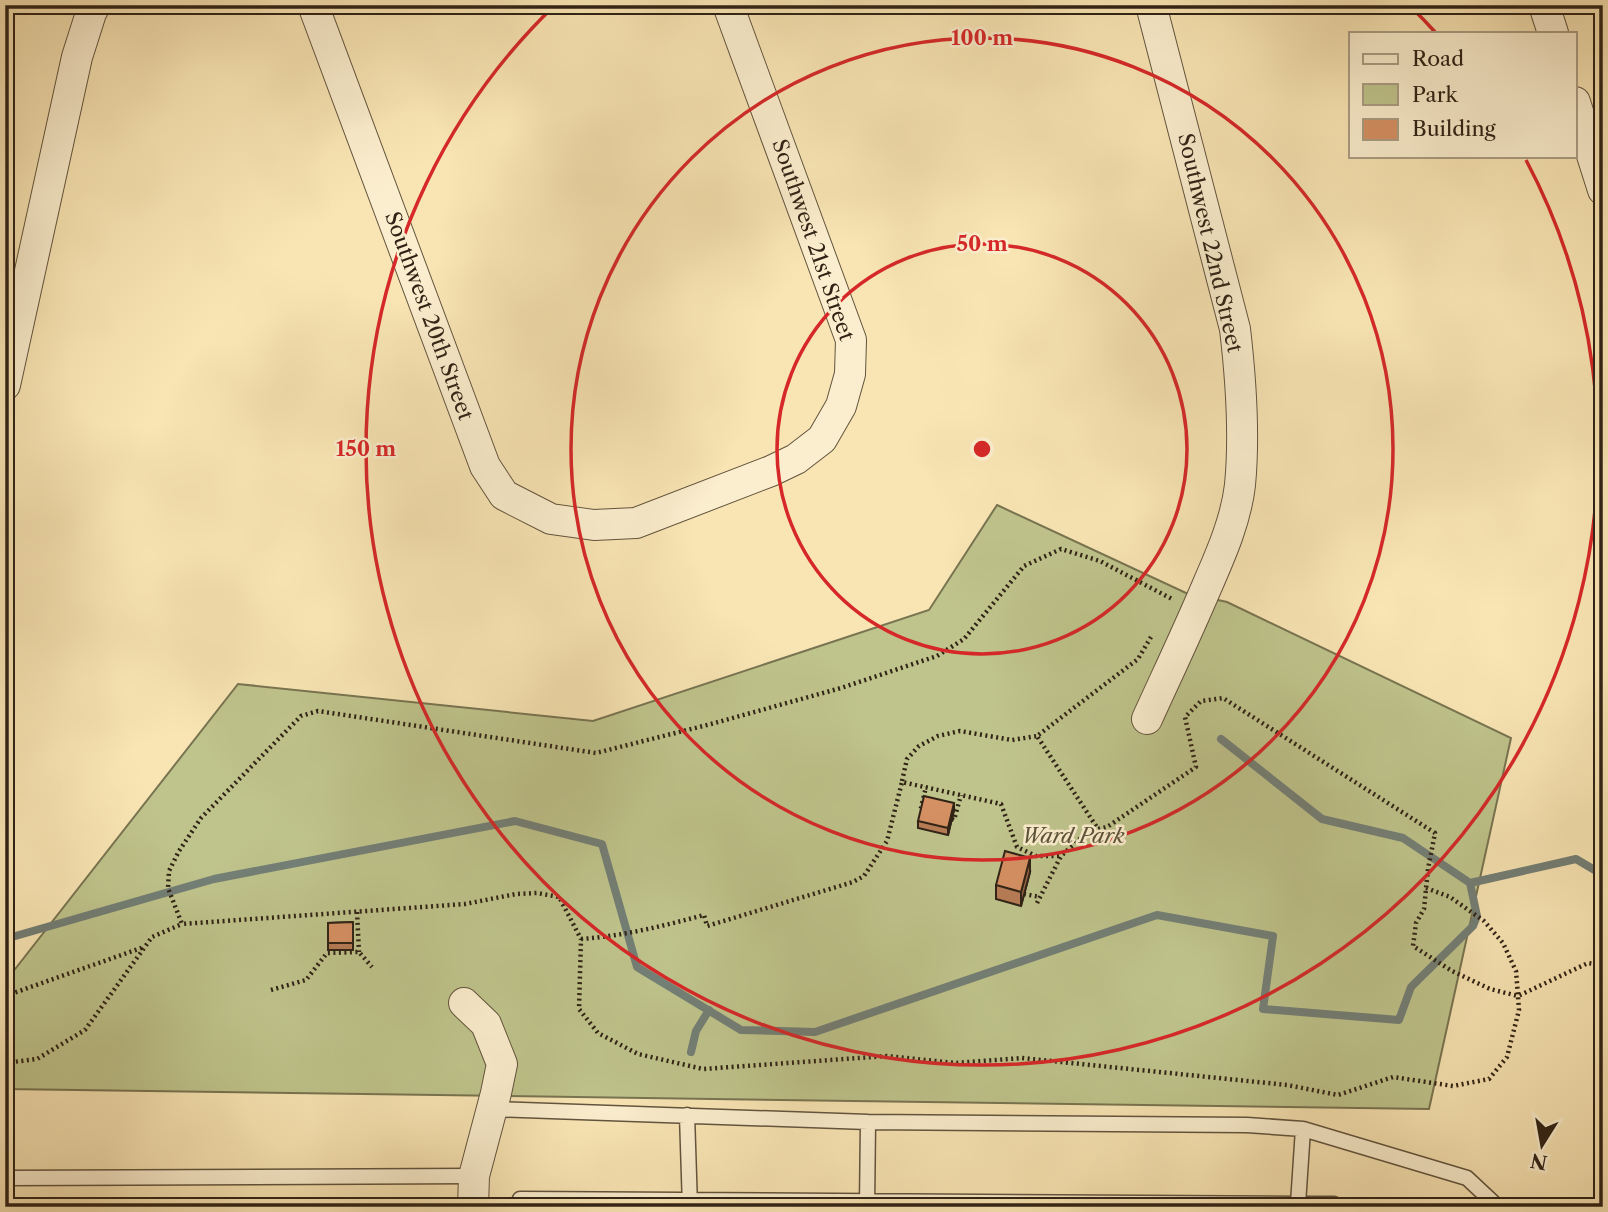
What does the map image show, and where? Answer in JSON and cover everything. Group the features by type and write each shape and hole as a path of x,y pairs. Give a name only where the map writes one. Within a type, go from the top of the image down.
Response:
{"street":[{"path":"5,385 78,57 91,13 96,5"},
{"name":"Southwest 20th Street","path":"313,5 485,466 504,495 551,519 594,525 636,523"},
{"name":"Southwest 21st Street","path":"636,523 740,485 796,459 822,439 841,406 850,374 852,340 728,5"},
{"name":"Southwest 22nd Street","path":"1147,719 1228,536 1240,486 1242,433 1235,329 1151,5"},
{"path":"1544,5 1553,32"},
{"path":"1576,105 1603,190"},
{"path":"464,1003 486,1024 502,1063 474,1176 473,1207"}],"lane":[{"path":"492,1109 868,1122 1247,1125 1303,1129 1467,1178 1498,1207"},
{"path":"687,1115 690,1203"},
{"path":"867,1204 868,1122"},
{"path":"1298,1204 1303,1129"},
{"path":"5,1178 474,1176"},
{"path":"520,1207 520,1199 690,1203 1334,1204 1340,1207"}],"path":[{"path":"182,924 168,888 169,871 179,851 201,818 302,716 318,711 596,753 841,688 937,656 964,639 1024,566 1061,549 1100,561 1172,599 1198,607"},
{"path":"581,939 644,930 704,915 707,926 853,882 864,876 887,841 907,759 919,746 938,736 960,731 1012,740 1037,736 1138,659 1152,635"},
{"path":"1037,736 1098,829 1107,827 1196,767 1185,717 1201,701 1223,698 1435,833 1424,909 1416,923 1413,946 1451,970 1490,989 1518,996 1588,963 1603,965"},
{"path":"902,782 1001,804 1017,847 1036,856 1061,856"},
{"path":"922,812 926,787"},
{"path":"952,819 954,820 961,795"},
{"path":"1037,903 1061,856 1096,825"},
{"path":"5,1063 37,1059 85,1030 152,937 182,924 465,904 516,894 537,893 559,897 581,939 579,1009 598,1033 638,1054 702,1069 887,1056 955,1063 1022,1058 1287,1085 1338,1096 1393,1077 1453,1086 1489,1079 1507,1057 1519,1010 1516,971 1503,943 1484,921 1450,897 1426,888"},
{"path":"1024,894 1040,897"},
{"path":"357,912 359,952 372,967"},
{"path":"5,996 145,947"},
{"path":"271,990 306,981 327,953 359,952"}],"green space":[{"name":"Ward Park","path":"997,505 1186,593 1227,602 1511,738 1429,1109 5,1089 5,982 238,684 593,721 929,610"}],"building":[{"path":"924,796 954,803 948,828 918,821"},
{"path":"1005,851 1030,858 1021,892 996,885"},
{"path":"353,922 353,943 328,943 328,923"}],"waterway":[{"path":"1221,739 1322,819 1403,838 1470,883"},
{"path":"5,939 214,879 515,821 602,844 637,967 741,1030 815,1032 1157,915 1273,936 1263,1009 1399,1020 1411,987 1473,926 1477,916 1470,883 1576,859 1603,875"},
{"path":"691,1052 696,1031 709,1010"}]}
